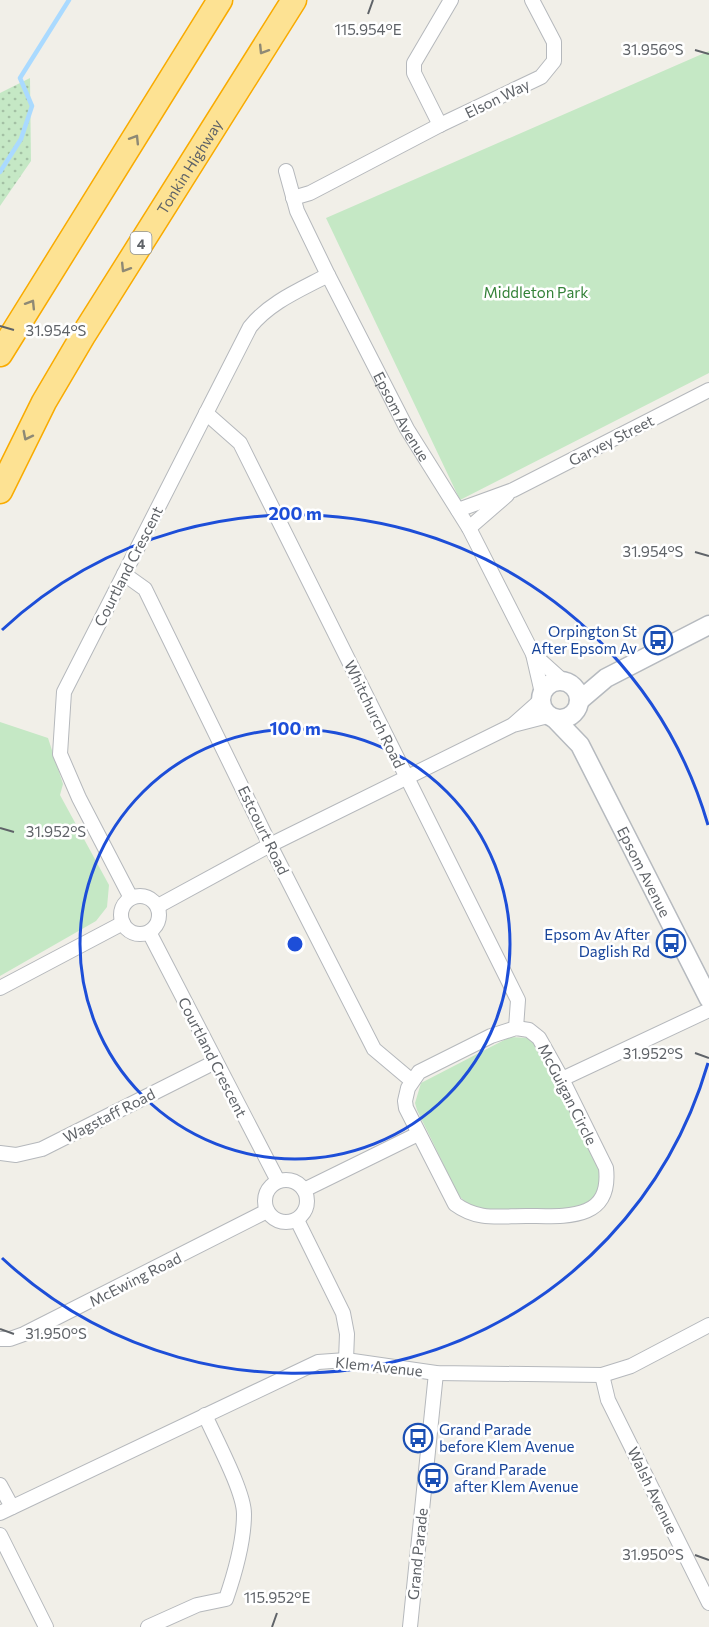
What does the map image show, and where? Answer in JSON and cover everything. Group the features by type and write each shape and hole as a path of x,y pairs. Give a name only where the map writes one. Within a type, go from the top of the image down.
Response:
{"highway":[{"path":"0,354 220,0"},
{"name":"Tonkin Highway","path":"0,491 44,402 84,334 294,0"}],"street":[{"path":"440,126 414,73 414,63 451,0"},
{"name":"Elson Way","path":"293,198 310,193 541,77 554,61 554,42 532,0"},
{"name":"Epsom Avenue","path":"286,171 297,211 328,275 407,429 469,528 533,654 547,707 580,745 709,999"},
{"name":"Courtland Crescent","path":"131,898 60,754 64,692 250,327 258,316 273,305 328,275"},
{"name":"Garvey Street","path":"458,510 513,490 709,390"},
{"name":"Whitchurch Road","path":"206,413 240,443 518,1000 516,1028"},
{"name":"Garvey Street","path":"469,528 513,490"},
{"name":"Estcourt Road","path":"124,574 145,589 270,845 374,1049 412,1081"},
{"path":"547,707 567,718 606,678 709,625"},
{"name":"Epsom Avenue","path":"533,654 567,683"},
{"path":"547,707 551,683 606,678"},
{"path":"567,683 575,688 578,706"},
{"name":"Epsom Avenue","path":"578,706 580,745"},
{"path":"158,906 270,845 407,779 547,707"},
{"path":"144,896 150,898 158,906 159,918 149,932 135,933 123,923 122,909 131,898 144,896"},
{"path":"0,988 123,923"},
{"name":"Courtland Crescent","path":"149,932 278,1181"},
{"path":"562,1079 709,1010"},
{"path":"412,1081 419,1072 491,1035 516,1028"},
{"name":"McGuigan Circle","path":"412,1081 405,1101 418,1134 455,1204 467,1212 482,1216 573,1216 588,1210 600,1201 607,1182 606,1168 539,1038 529,1030 516,1028"},
{"name":"Wagstaff Road","path":"0,1153 16,1155 42,1149 215,1062"},
{"path":"304,1190 418,1134"},
{"path":"290,1180 304,1190 308,1201 305,1212 297,1220 286,1223 276,1220 267,1211 265,1198 271,1186 278,1181 290,1180"},
{"name":"McEwing Road","path":"0,1339 10,1339 24,1334 267,1211"},
{"path":"297,1220 343,1313 347,1334 346,1360"},
{"name":"Klem Avenue","path":"6,1510 318,1362 346,1360 436,1373 602,1375 631,1366 709,1325"},
{"name":"Grand Parade","path":"410,1627 436,1373"},
{"name":"Walsh Avenue","path":"602,1375 608,1400 709,1603"},
{"path":"148,1627 197,1605 226,1599 236,1569 244,1512 239,1491 205,1415"},
{"path":"0,1485 6,1510"},
{"path":"0,1535 46,1627"}],"green space":[{"name":"Middleton Park","path":"709,51 709,373 460,500 326,218"},
{"path":"30,78 31,161 0,206 0,93"},
{"path":"0,722 48,738 63,784 60,795 109,885 107,907 96,921 0,976"},
{"path":"510,1037 528,1038 539,1046 602,1172 600,1194 590,1205 574,1213 482,1211 470,1206 459,1196 417,1110 415,1103 421,1083"}],"waterway":[{"path":"0,172 21,139 32,106 20,78 69,0"}],"place":[{"name":"Orpington St After Epsom Av","path":"658,640"},
{"name":"Epsom Av After Daglish Rd","path":"671,943"},
{"name":"Grand Parade before Klem Avenue","path":"418,1438"},
{"name":"Grand Parade after Klem Avenue","path":"433,1478"}]}
